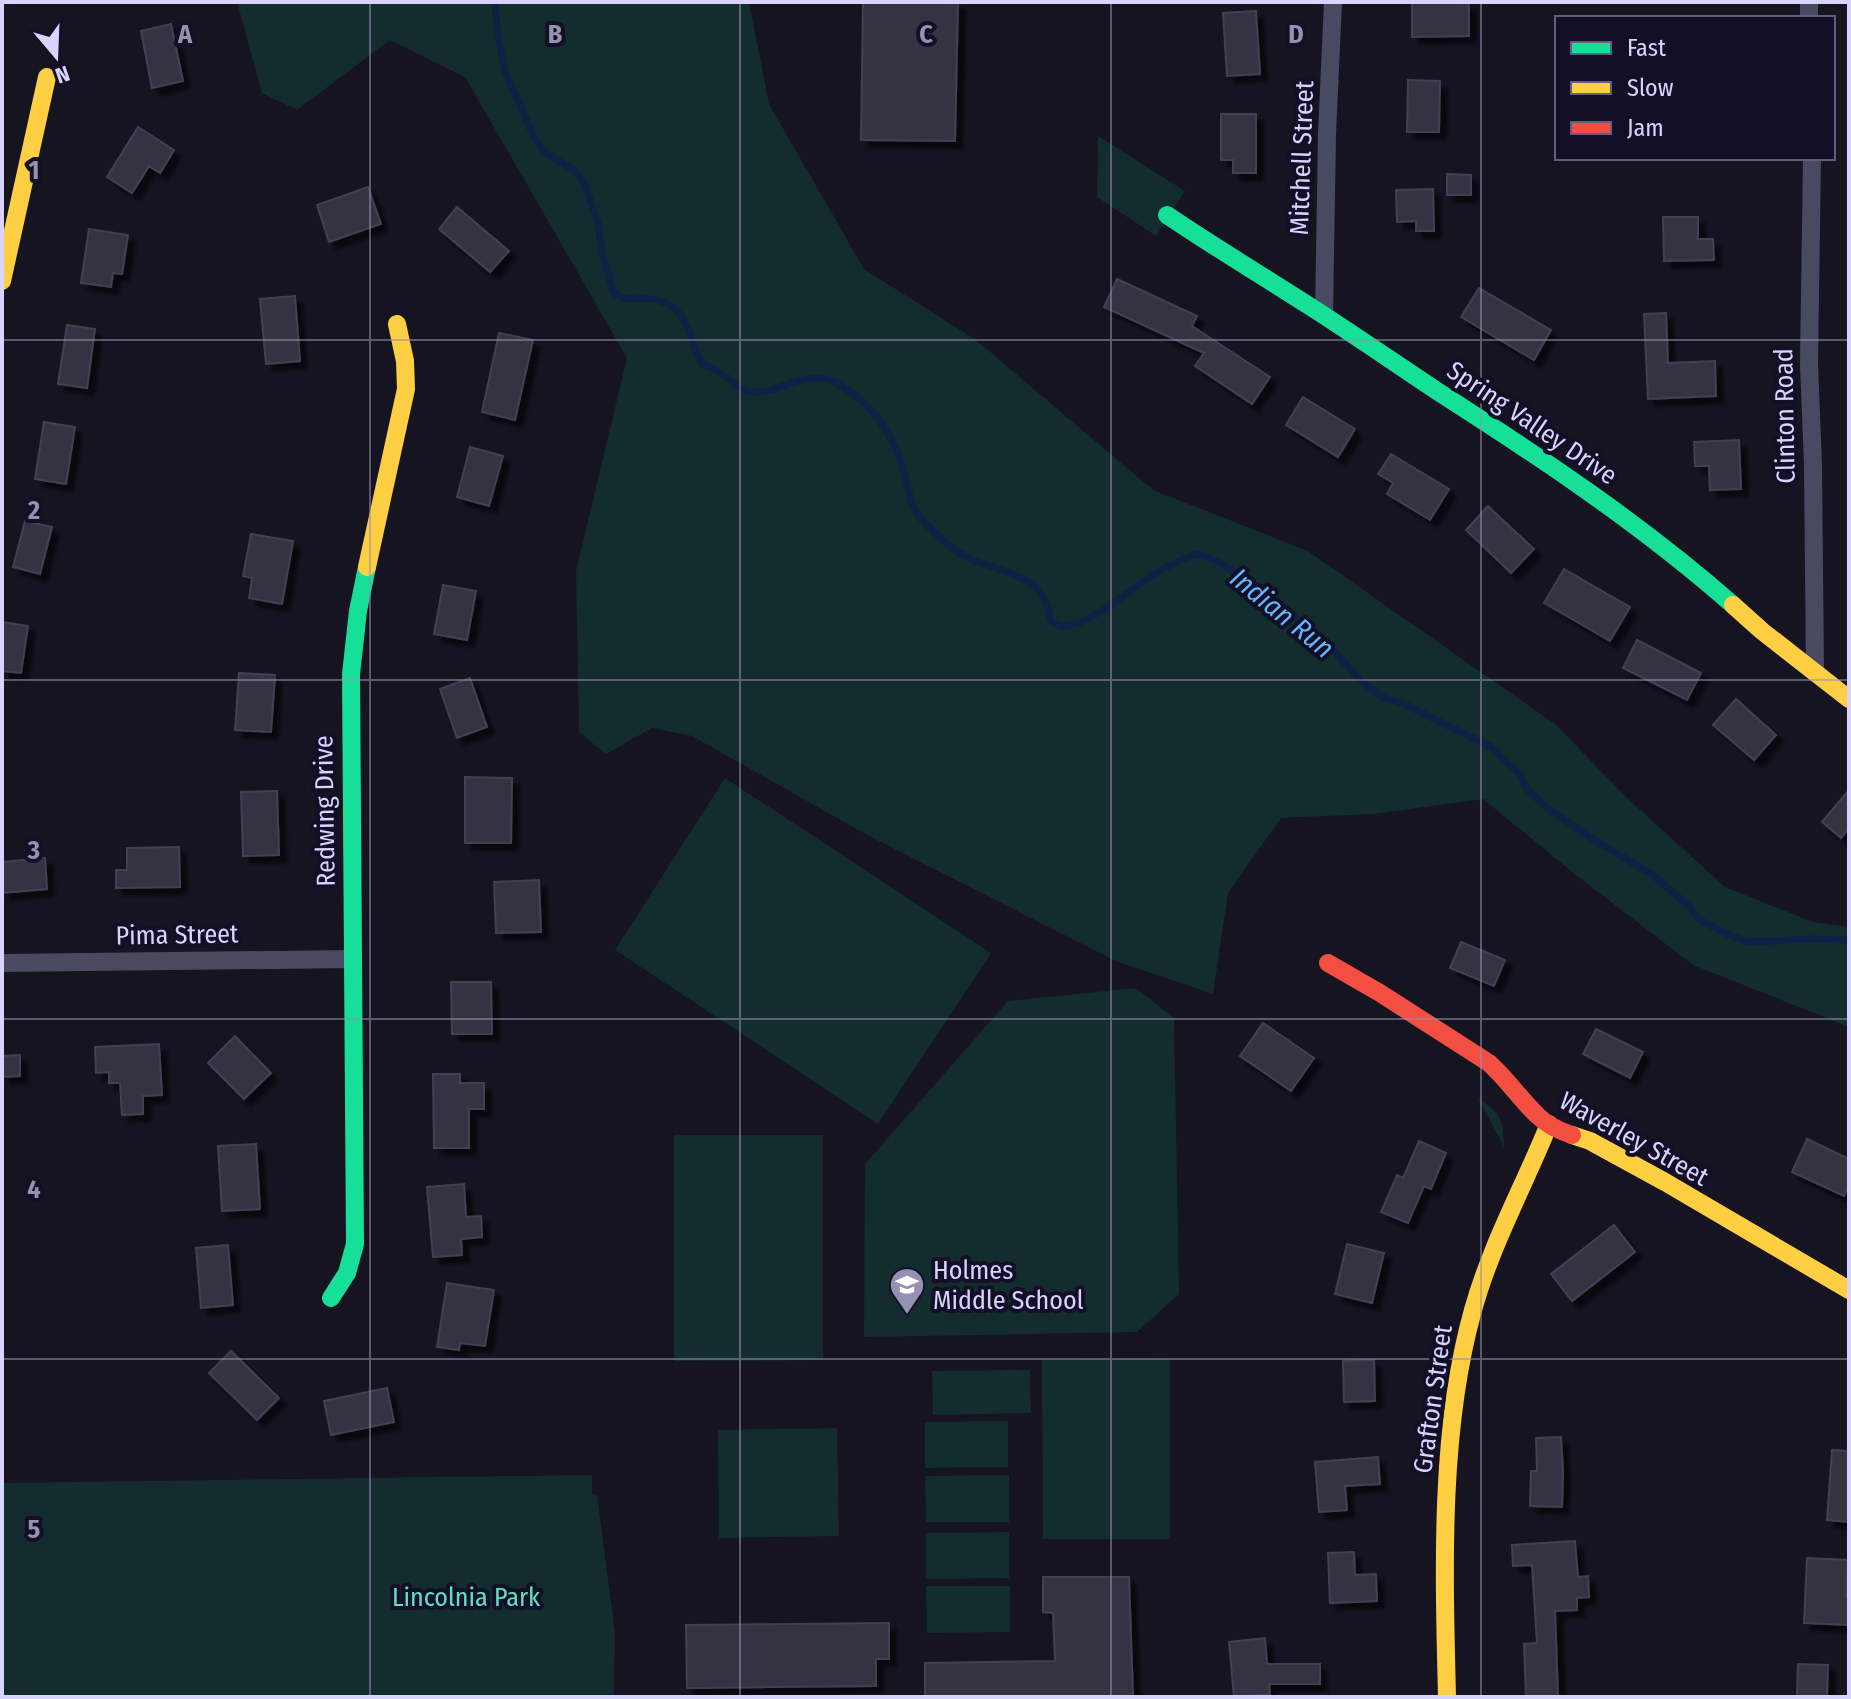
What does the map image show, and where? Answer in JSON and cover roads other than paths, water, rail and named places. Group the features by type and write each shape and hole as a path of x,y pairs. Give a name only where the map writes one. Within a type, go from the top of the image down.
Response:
{"street":[{"name":"Mitchell Street","path":"1324,315 1333,2"},
{"path":"2,281 47,77"},
{"name":"Clinton Road","path":"1812,160 1809,364 1815,673"},
{"name":"Spring Valley Drive","path":"1167,215 1544,460 1694,571 1762,631 1849,699"},
{"name":"Redwing Drive","path":"331,1298 344,1280 355,1244 351,674 358,611 406,389 405,361 397,324"},
{"name":"Pima Street","path":"2,963 353,959"},
{"name":"Waverley Street","path":"1328,963 1489,1063 1549,1124 1590,1141 1665,1182 1849,1290"},
{"name":"Grafton Street","path":"1447,1697 1446,1509 1459,1372 1478,1292 1549,1124"}],"waterway":[{"name":"Indian Run","path":"495,2 505,71 543,151 575,171 584,182 598,224 602,253 614,293 627,299 650,299 672,306 684,322 701,363 744,390 765,391 817,378 851,392 870,409 892,441 911,501 923,521 959,553 1029,582 1044,598 1051,621 1063,627 1081,622 1154,574 1197,554 1217,561 1263,591 1333,650 1361,681 1384,698 1406,705 1491,747 1520,775 1527,789 1547,808 1653,875 1690,907 1698,919 1748,942 1849,940"}],"place":[{"name":"Holmes Middle School","path":"907,1316"}],"park label":[{"name":"Lincolnia Park","path":"466,1597"}]}
